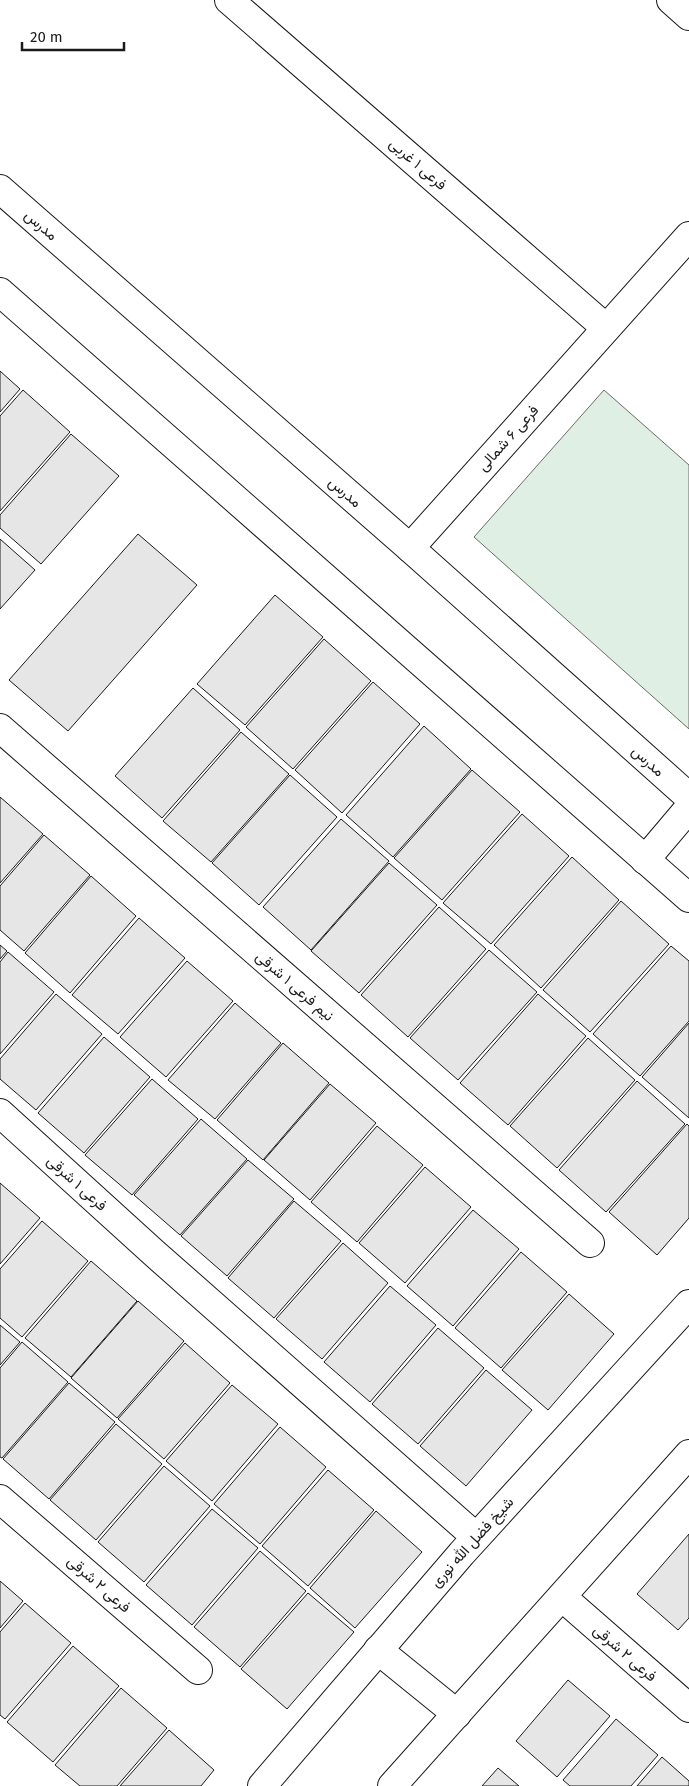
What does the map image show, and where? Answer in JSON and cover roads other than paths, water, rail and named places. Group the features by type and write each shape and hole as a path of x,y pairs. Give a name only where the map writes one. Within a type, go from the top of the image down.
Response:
{"street":[{"name":"فرعی ۱ غربی","path":"229,0 606,328"},
{"path":"671,0 689,16"},
{"name":"مدرس","path":"0,189 410,548 689,797"},
{"name":"فرعی ۶ شمالی","path":"410,548 689,236"},
{"path":"0,292 689,898"},
{"name":"نیم فرعی ۱ شرقی","path":"0,728 590,1243"},
{"path":"645,860 689,808"},
{"name":"فرعی ۱ شرقی","path":"0,1113 154,1253 476,1537"},
{"name":"شیخ فضل الله نوری","path":"262,1786 476,1537 689,1304"},
{"path":"392,1786 689,1454"},
{"name":"فرعی ۲ شرقی","path":"0,1499 198,1670"},
{"name":"فرعی ۲ شرقی","path":"562,1597 689,1708"},
{"path":"378,1650 457,1714"}]}
